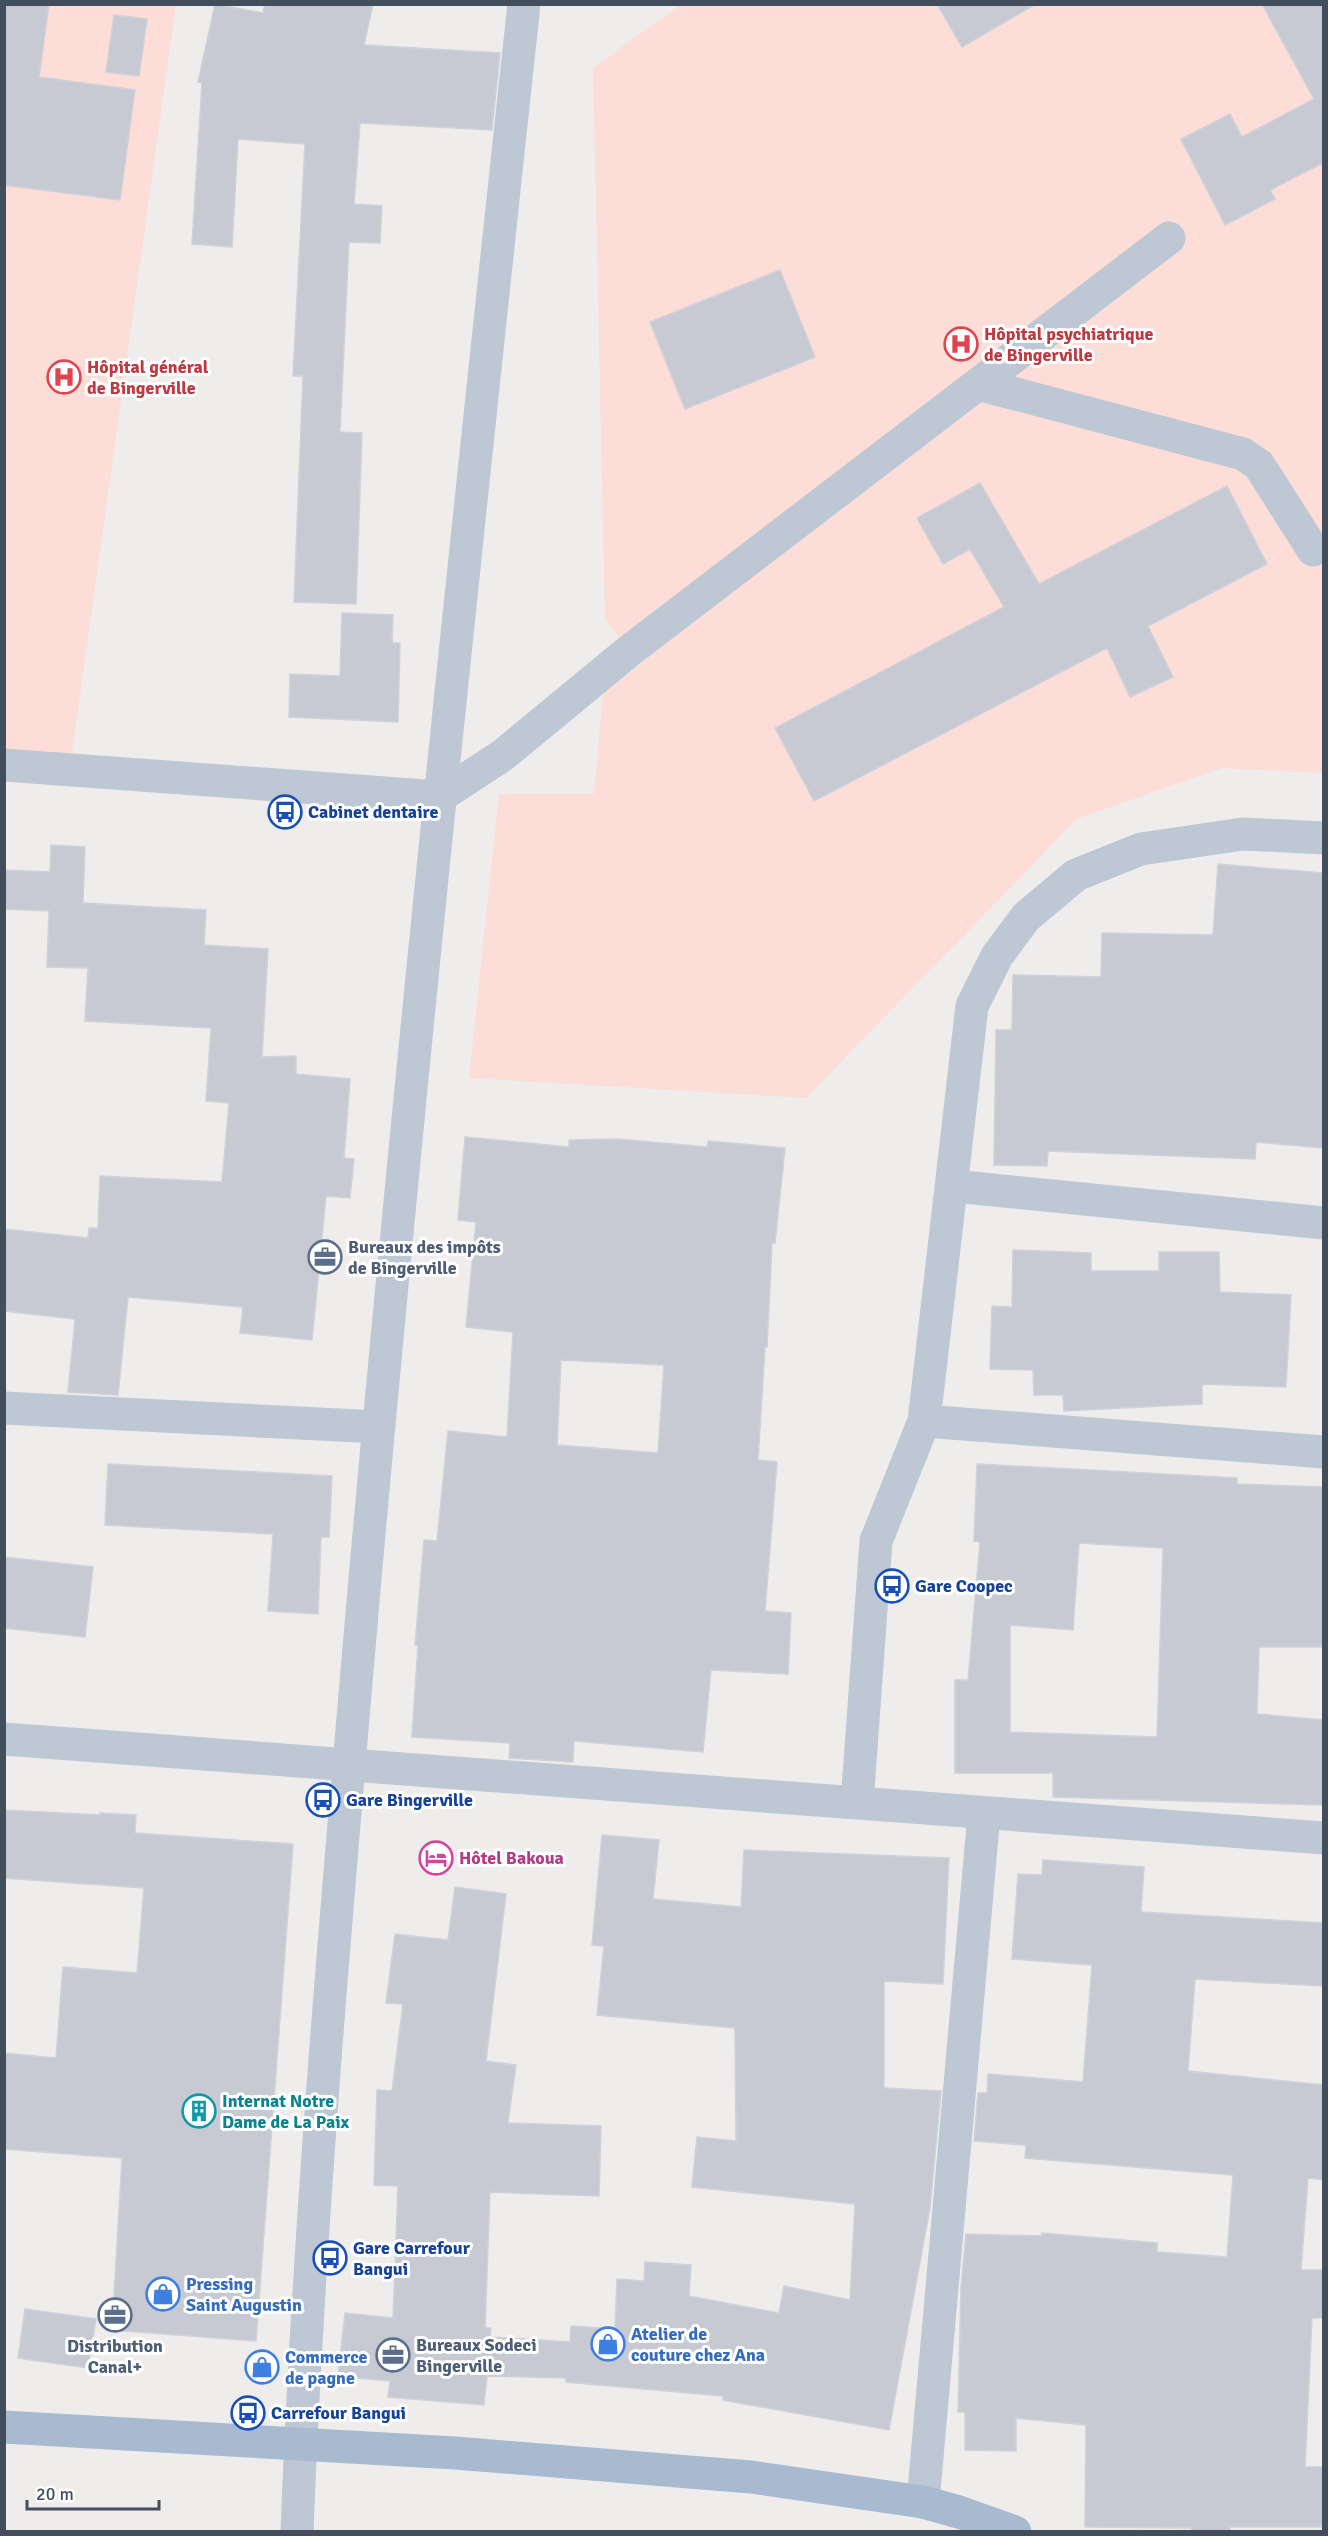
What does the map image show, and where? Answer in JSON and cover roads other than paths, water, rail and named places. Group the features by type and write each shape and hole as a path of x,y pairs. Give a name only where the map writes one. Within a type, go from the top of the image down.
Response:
{"main road":[{"path":"4,2427 455,2453 751,2477 923,2502 1015,2532"}],"street":[{"path":"297,2532 300,2444 324,2072 379,1427 439,797 524,4"},
{"path":"4,765 439,797 503,755 629,651 1169,238"},
{"path":"978,384 1243,454 1259,465 1313,550"},
{"path":"857,1803 876,1542 924,1421 953,1186 972,1006 997,957 1026,916 1076,875 1141,849 1243,834 1323,838"},
{"path":"953,1186 1323,1223"},
{"path":"4,1408 379,1427"},
{"path":"924,1421 1323,1452"},
{"path":"4,1739 1323,1838"},
{"path":"923,2502 984,1814"}],"place":[{"name":"Hôpital psychiatrique de Bingerville","path":"961,344"},
{"name":"Hôpital général de Bingerville","path":"64,377"},
{"name":"Cabinet dentaire","path":"285,812"},
{"name":"Bureaux des impôts de Bingerville","path":"325,1257"},
{"name":"Gare Coopec","path":"892,1586"},
{"name":"Gare Bingerville","path":"323,1800"},
{"name":"Hôtel Bakoua","path":"436,1858"},
{"name":"Internat Notre Dame de La Paix","path":"199,2111"},
{"name":"Gare Carrefour Bangui","path":"330,2258"},
{"name":"Pressing Saint Augustin","path":"163,2294"},
{"name":"Distribution Canal+","path":"115,2315"},
{"name":"Atelier de couture chez Ana","path":"608,2344"},
{"name":"Bureaux Sodeci Bingerville","path":"393,2355"},
{"name":"Commerce de pagne","path":"262,2367"},
{"name":"Carrefour Bangui","path":"248,2413"}]}
